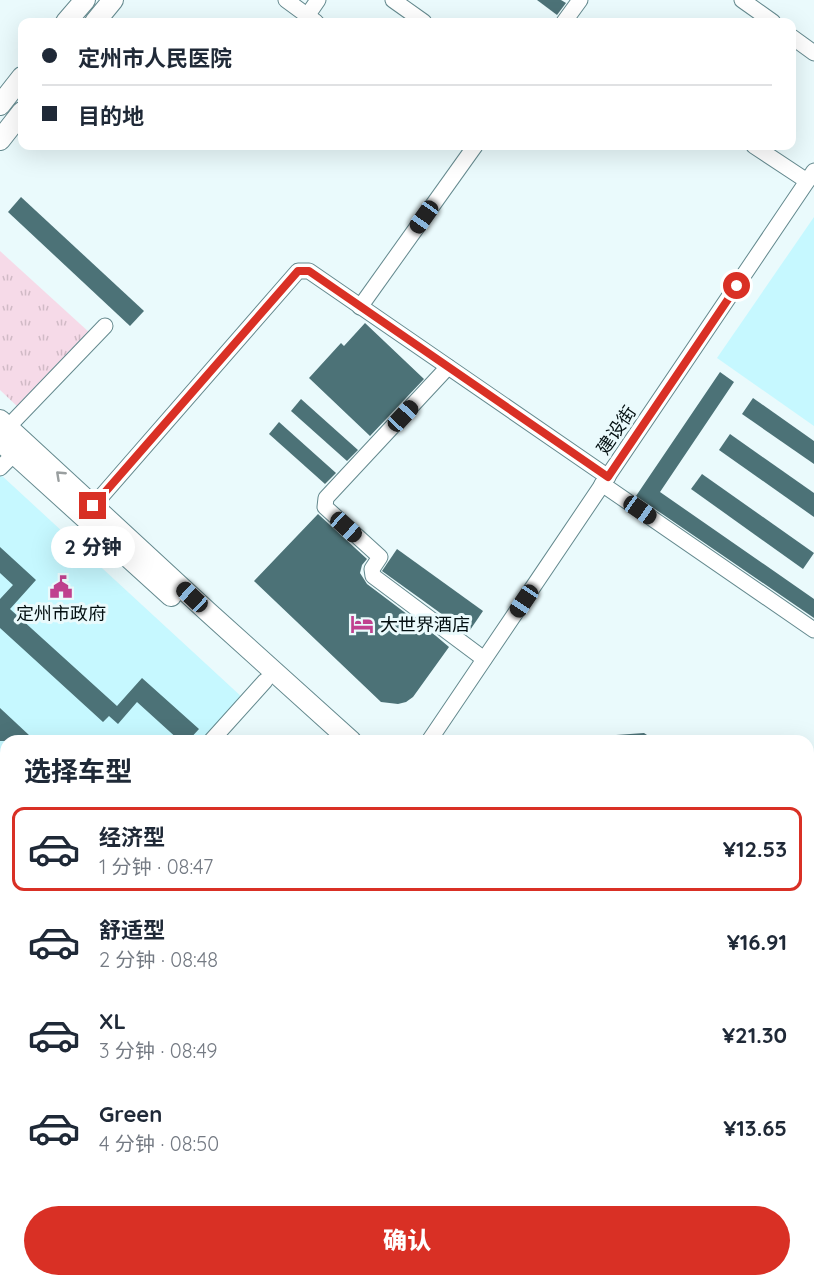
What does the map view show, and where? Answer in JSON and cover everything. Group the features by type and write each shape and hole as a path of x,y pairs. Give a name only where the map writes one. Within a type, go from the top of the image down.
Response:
{"main road":[{"path":"69,18 85,0"},
{"path":"98,18 113,0"},
{"path":"0,105 18,82"},
{"path":"0,140 18,117"},
{"path":"5,435 93,506 344,735"},
{"path":"5,435 265,681 325,735"}],"street":[{"path":"286,0 311,18"},
{"path":"312,18 318,0"},
{"path":"393,0 418,18"},
{"path":"566,18 577,1"},
{"path":"751,3 768,18"},
{"path":"796,40 814,53"},
{"path":"360,307 472,150"},
{"path":"762,150 811,176"},
{"name":"建设街","path":"433,735 811,176"},
{"path":"93,506 298,271 309,271 448,367 814,630"},
{"path":"0,468 5,435 105,326"},
{"path":"448,367 326,498 325,507 380,557 372,569 373,576 484,659"},
{"path":"216,735 265,681"}],"shaded area":[{"path":"814,217 814,426 717,358"},
{"name":"定州市政府","path":"0,474 244,699 211,735 0,735"}],"green space":[{"path":"0,251 90,333 20,409 0,390"}],"building":[{"path":"537,0 561,0 566,3 557,15"},
{"path":"21,197 144,311 130,326 8,212"},
{"path":"365,323 424,379 370,436 309,378 341,343 344,346"},
{"path":"720,372 734,382 660,492 814,599 814,618 636,496"},
{"path":"753,398 814,441 814,464 742,414"},
{"path":"301,399 358,450 347,461 291,411"},
{"path":"279,422 336,473 325,484 269,434"},
{"path":"730,434 814,493 814,517 719,450"},
{"path":"702,474 814,553 803,569 691,489"},
{"name":"大世界酒店","path":"318,514 367,559 360,573 367,584 449,647 413,697 406,702 398,704 381,702 254,581"},
{"path":"0,547 36,580 10,609 117,706 142,678 199,729 194,735 173,735 137,702 118,724 109,716 103,722 0,628 0,599 13,585 0,573"},
{"path":"397,549 483,611 468,633 382,571"},
{"path":"0,708 29,735 0,735"},
{"path":"644,733 647,735 616,735"}],"place":[{"name":"定州市政府","path":"61,587"},
{"name":"大世界酒店","path":"362,624"}],"route":[{"path":"93,506 298,271 309,271 608,477 737,286"}]}
